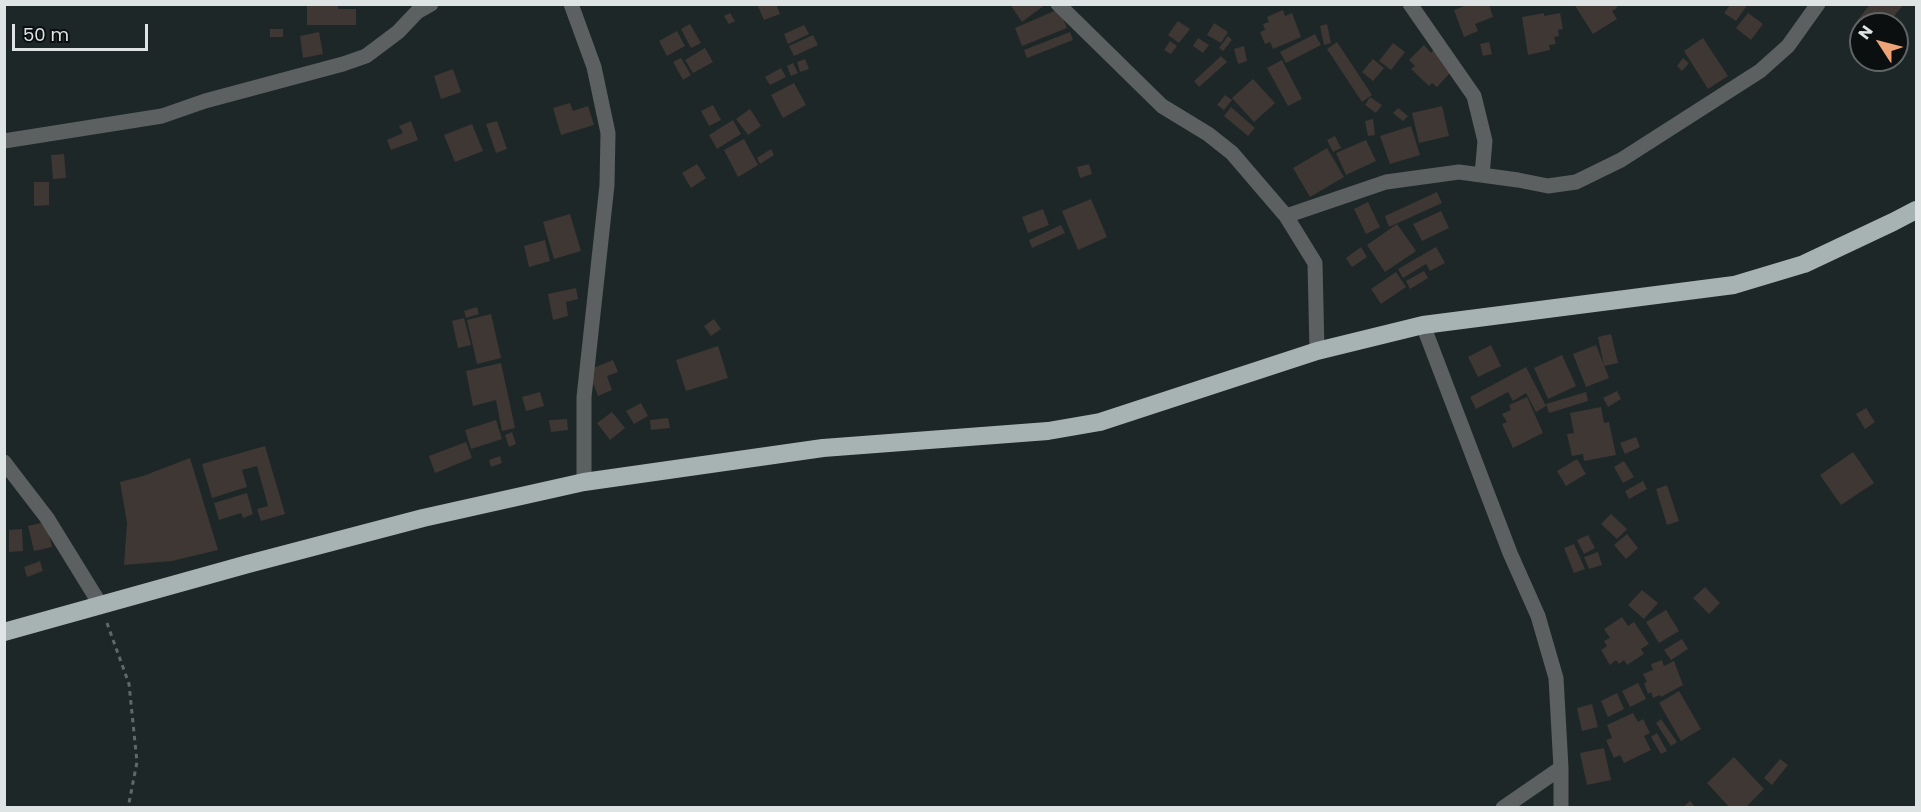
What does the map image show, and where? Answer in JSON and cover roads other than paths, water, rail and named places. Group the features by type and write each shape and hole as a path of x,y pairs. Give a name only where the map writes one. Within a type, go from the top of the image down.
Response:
{"highway":[{"path":"4,632 100,604 423,518 584,482 823,448 1048,432 1100,422 1317,351 1423,325 1734,285 1804,264 1917,210"}],"street":[{"path":"4,141 162,116 205,101 343,64 366,56 398,32 417,12 431,4"},
{"path":"570,4 594,67 608,133 607,185 584,397 584,482"},
{"path":"1410,4 1474,96 1485,141 1482,175"},
{"path":"1286,216 1386,182 1458,172 1548,186 1576,182 1612,164 1760,71 1788,46 1818,4"},
{"path":"1060,5 1162,106 1208,134 1232,153 1286,216 1315,263 1317,351"},
{"path":"1423,325 1510,553 1538,616 1556,678 1561,807"},
{"path":"4,462 47,518 100,604"},
{"path":"1503,807 1561,768"}]}
